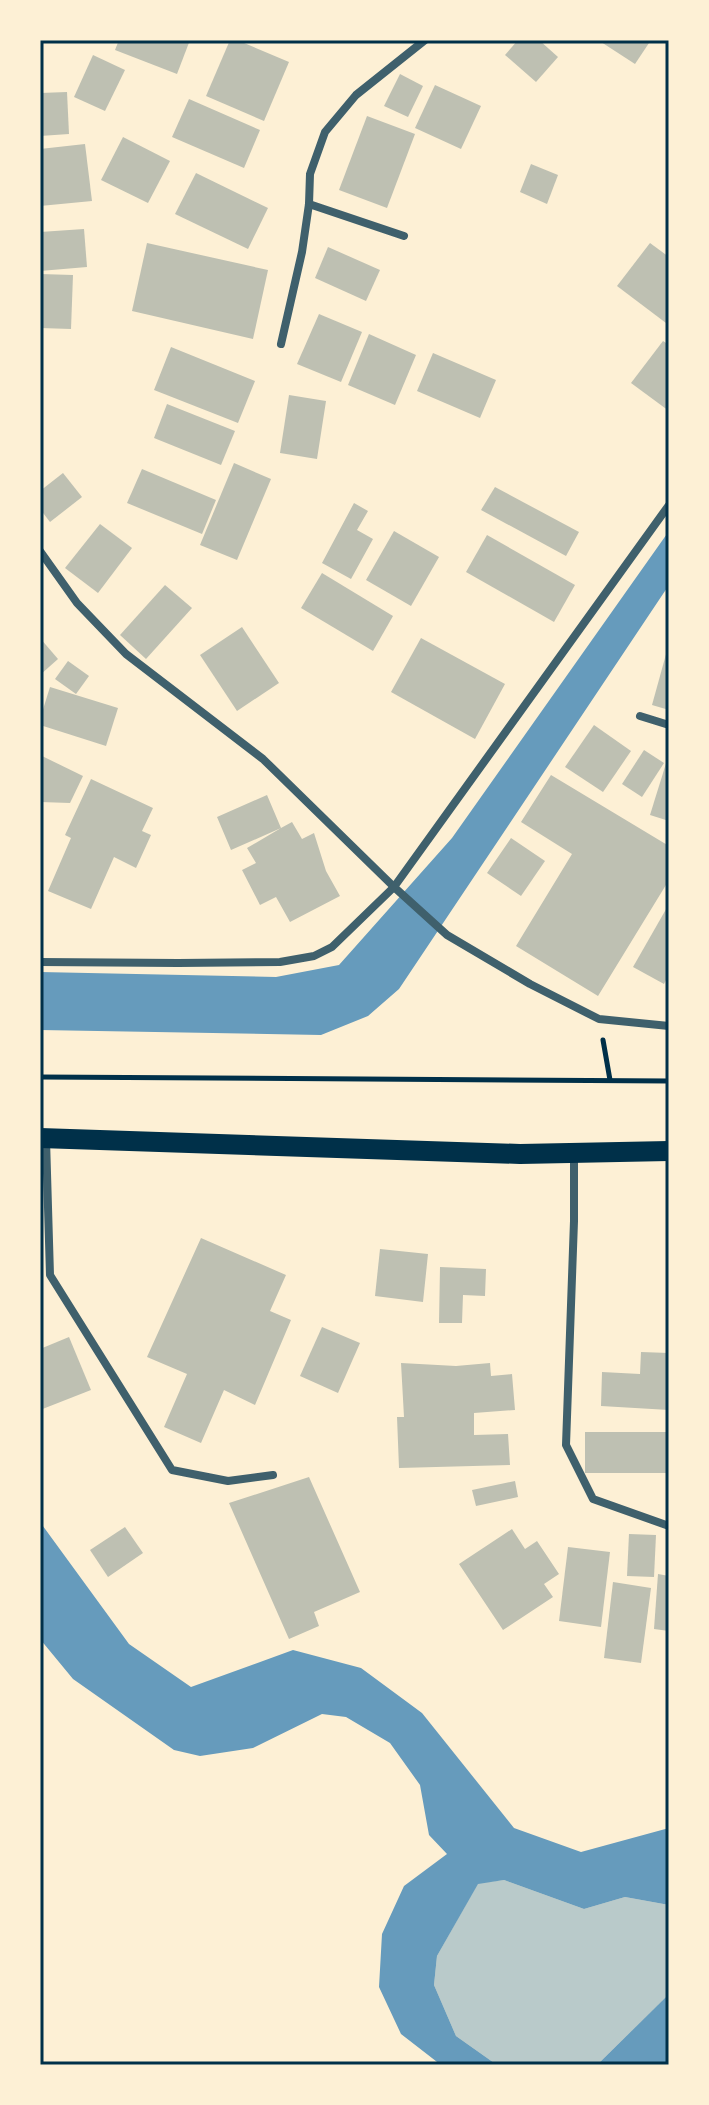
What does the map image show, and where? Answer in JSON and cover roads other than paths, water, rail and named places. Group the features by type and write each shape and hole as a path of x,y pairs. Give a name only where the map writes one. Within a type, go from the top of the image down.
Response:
{"main road":[{"path":"43,1138 520,1154 669,1151"}],"street":[{"path":"281,344 302,252 310,174 325,132 356,95 425,40"},
{"path":"309,204 404,236"},
{"path":"40,962 280,962 314,956 332,947 394,887 669,505"},
{"path":"40,551 77,603 126,654 263,759 447,935 530,984 599,1019 669,1026"},
{"path":"640,716 669,725"},
{"path":"43,1138 50,1275 172,1470 228,1481 273,1475"},
{"path":"574,1152 566,1445 593,1499 669,1526"}],"water":[{"path":"669,531 669,585 399,989 368,1016 321,1035 40,1030 40,972 276,977 339,965 452,838"},
{"path":"40,1522 129,1644 191,1687 293,1650 361,1668 422,1713 514,1828 581,1852 669,1828 669,1905 625,1897 584,1909 504,1880 478,1884 437,1956 434,1985 456,2036 497,2065 441,2065 401,2034 379,1987 382,1934 404,1886 447,1854 429,1835 420,1785 390,1743 346,1717 322,1714 253,1748 200,1756 174,1750 73,1679 40,1639"},
{"path":"669,1994 669,2065 597,2065"}]}
